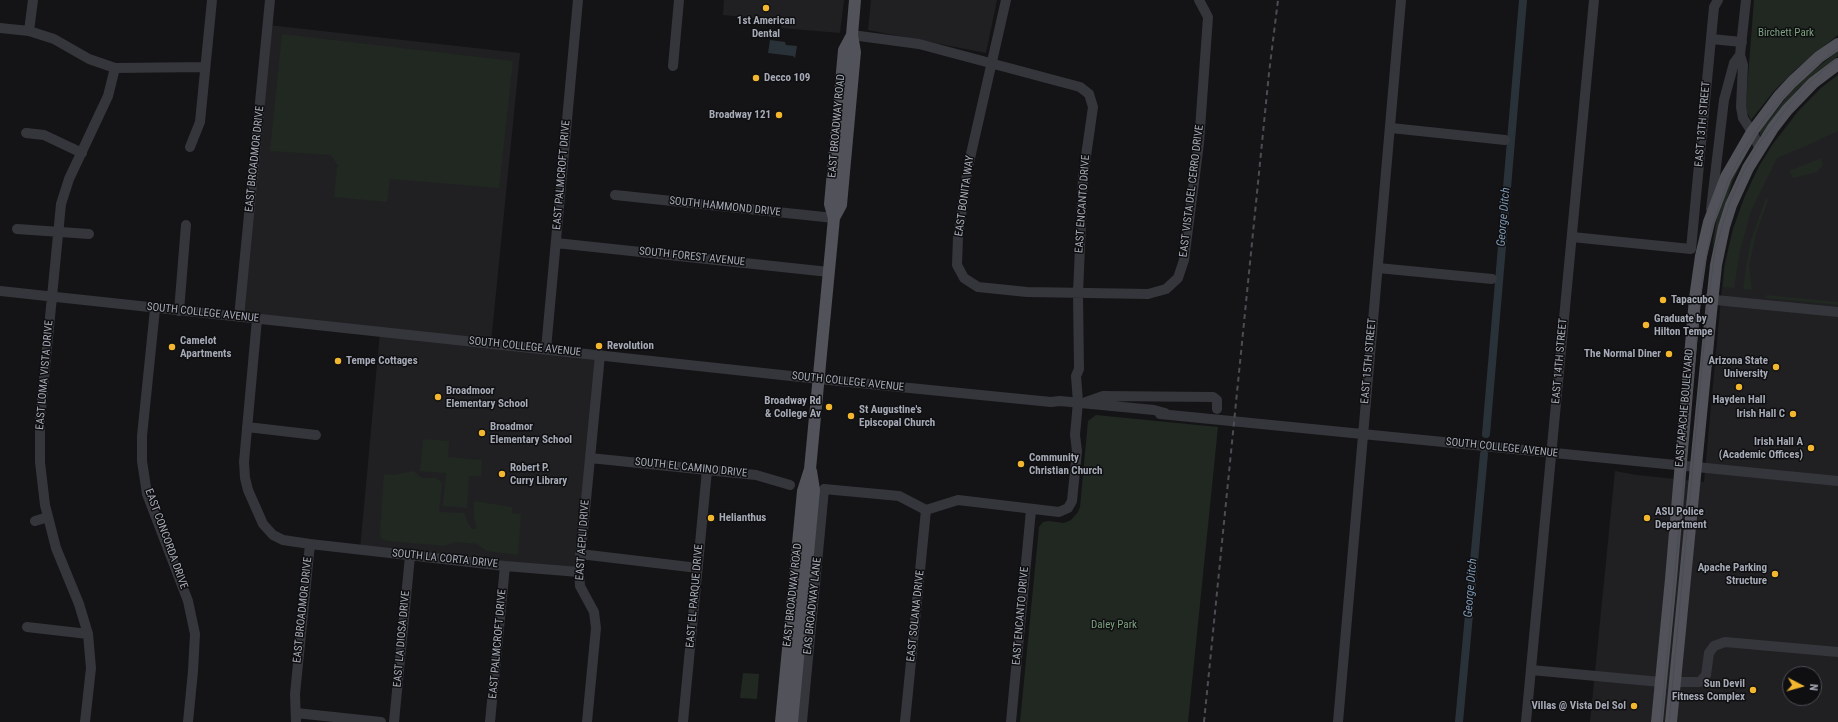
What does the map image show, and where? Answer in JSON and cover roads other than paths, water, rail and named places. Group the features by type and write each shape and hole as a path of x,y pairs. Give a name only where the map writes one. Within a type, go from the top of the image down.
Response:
{"main road":[{"name":"EAST BROADWAY ROAD","path":"781,722 803,491 810,469 834,218 841,205 855,52 852,35 856,0"},
{"name":"EAST APACHE BOULEVARD","path":"1657,722 1695,298 1701,256 1709,222 1726,177 1752,132 1779,96 1792,82 1819,57 1838,44"},
{"name":"EAST APACHE BOULEVARD","path":"1671,722 1712,300 1718,254 1731,205 1759,148 1787,110 1813,83 1838,64"},
{"name":"EAST BROADWAY ROAD","path":"792,722 814,490 810,469"},
{"path":"1670,589 1675,610 1670,677 1675,682"},
{"path":"1660,682 1666,691 1667,697 1665,722"}],"street":[{"path":"29,31 33,0"},
{"path":"190,147 200,122 212,0"},
{"name":"EAST BROADMOR DRIVE","path":"239,317 270,0"},
{"name":"EAST PALMCROFT DRIVE","path":"546,349 578,0"},
{"path":"672,66 679,0"},
{"name":"EAST BONITA WAY","path":"1006,0 968,166 958,237 957,265 964,278 978,287 1027,292 1078,293"},
{"name":"EAST VISTA DEL CERRO DRIVE","path":"1078,293 1148,294 1166,290 1178,278 1184,260 1199,143 1208,17 1199,0"},
{"name":"EAST 15TH STREET","path":"1338,722 1401,0"},
{"name":"EAST 14TH STREET","path":"1526,722 1594,0"},
{"name":"EAST 13TH STREET","path":"1572,238 1691,249 1714,7 1718,0"},
{"name":"EAST 13TH STREET","path":"1746,0 1740,55 1743,65 1741,107 1743,118 1752,132 1759,148"},
{"path":"0,28 29,31 54,39 89,59 115,68 205,68"},
{"name":"EAST ENCANTO DRIVE","path":"852,35 919,44 1080,88 1089,94 1093,107 1083,177 1078,293 1079,369 1076,376 1081,405 1075,435 1077,451 1072,502 1068,508 1059,512 1031,510 1011,722"},
{"path":"1711,39 1742,42"},
{"name":"EAST 13TH STREET","path":"1709,222 1724,100 1734,63 1740,55"},
{"name":"EAST LOMA VISTA DRIVE","path":"85,722 91,668 88,634 80,604 56,548 45,505 40,462 40,420 61,204 69,179 108,96 115,68"},
{"path":"1391,128 1505,140"},
{"path":"26,132 44,135 82,153"},
{"name":"SOUTH HAMMOND DRIVE","path":"615,196 834,218"},
{"path":"179,311 186,225"},
{"path":"17,229 89,234"},
{"name":"SOUTH FOREST AVENUE","path":"556,243 829,272"},
{"path":"1378,268 1492,279"},
{"name":"SOUTH COLLEGE AVENUE","path":"0,291 155,309 546,349 819,379 1051,402 1060,401 1081,405 1154,410 1165,413 1838,481"},
{"path":"1695,298 1838,312"},
{"name":"EAST CONCORDA DRIVE","path":"155,309 142,436 142,461 148,494 188,601 194,634 193,671 188,722"},
{"name":"EAST BROADMOR DRIVE","path":"257,319 244,462 245,478 248,490 263,524 273,535 284,540 310,544 296,686 296,718"},
{"name":"EAST AEPLI DRIVE","path":"587,722 596,628 594,612 580,586 579,572 600,355"},
{"path":"1081,405 1103,396 1213,397 1217,400 1217,409"},
{"path":"247,426 316,435"},
{"name":"SOUTH EL CAMINO DRIVE","path":"590,458 756,475 790,485"},
{"name":"EAST EL PARQUE DRIVE","path":"683,722 707,470"},
{"name":"EAS BROADWAY LANE","path":"802,722 824,490 899,496 926,510"},
{"path":"926,510 958,500 1031,510"},
{"name":"EAST SOLANA DRIVE","path":"905,722 926,510"},
{"path":"35,521 48,518"},
{"name":"SOUTH LA CORTA DRIVE","path":"310,544 505,566 579,572"},
{"path":"580,554 698,568"},
{"name":"EAST LA DIOSA DRIVE","path":"394,722 410,556"},
{"name":"EAST PALMCROFT DRIVE","path":"490,722 505,566"},
{"path":"27,627 88,634"},
{"path":"1675,682 1700,682 1706,675 1709,653 1714,646 1725,642 1837,652"},
{"path":"1531,670 1660,682"},
{"path":"296,718 381,722"}],"waterway":[{"name":"George Ditch","path":"1486,434 1523,0"},
{"name":"George Ditch","path":"1459,722 1484,454"}],"tram line":[{"path":"1661,722 1703,273 1713,224 1729,179 1743,152 1763,121 1805,74 1838,48"},
{"path":"1669,722 1707,312 1715,250 1729,204 1743,172 1758,145 1791,102 1811,81 1838,58"}],"railway":[{"path":"1204,722 1269,73 1278,0"}],"place":[{"name":"1st American Dental","path":"766,8"},
{"name":"Decco 109","path":"756,78"},
{"name":"Broadway 121","path":"779,115"},
{"name":"Tapacubo","path":"1663,300"},
{"name":"Graduate by Hilton Tempe","path":"1646,325"},
{"name":"Revolution","path":"599,346"},
{"name":"Camelot Apartments","path":"172,347"},
{"name":"The Normal Diner","path":"1669,354"},
{"name":"Tempe Cottages","path":"338,361"},
{"name":"Arizona State University","path":"1776,367"},
{"name":"Hayden Hall","path":"1739,387"},
{"name":"Broadmoor Elementary School","path":"438,397"},
{"name":"Broadway Rd & College Av","path":"829,407"},
{"name":"Irish Hall C","path":"1793,414"},
{"name":"St Augustine's Episcopal Church","path":"851,416"},
{"name":"Broadmor Elementary School","path":"482,433"},
{"name":"Irish Hall A (Academic Offices)","path":"1811,448"},
{"name":"Community Christian Church","path":"1021,464"},
{"name":"Robert P. Curry Library","path":"502,474"},
{"name":"Helianthus","path":"711,518"},
{"name":"ASU Police Department","path":"1647,518"},
{"name":"Apache Parking Structure","path":"1775,574"},
{"name":"Sun Devil Fitness Complex","path":"1753,690"},
{"name":"Villas @ Vista Del Sol","path":"1634,706"}],"park label":[{"name":"Birchett Park","path":"1786,33"},
{"name":"Daley Park","path":"1114,625"}]}
